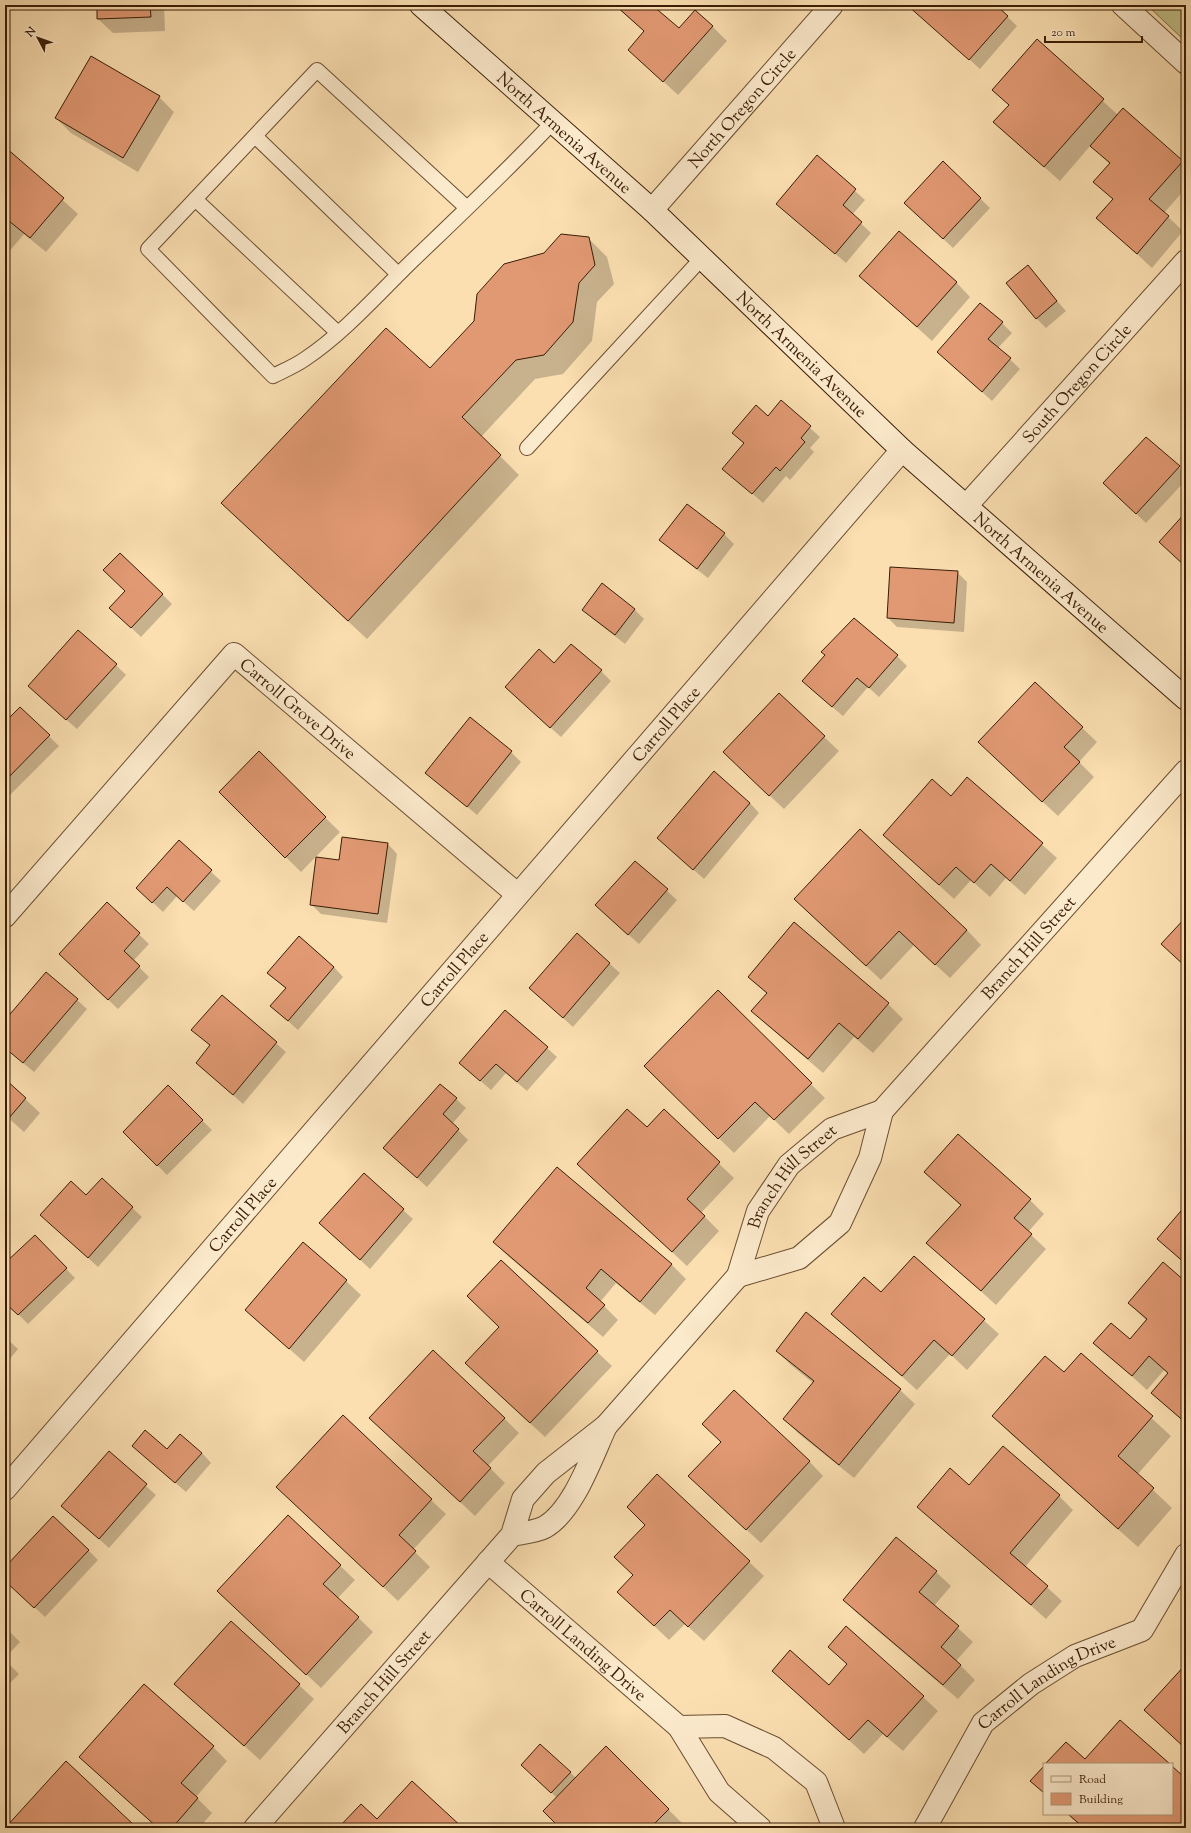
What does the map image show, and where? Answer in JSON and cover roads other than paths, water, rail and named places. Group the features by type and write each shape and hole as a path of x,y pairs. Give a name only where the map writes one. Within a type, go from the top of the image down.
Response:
{"street":[{"name":"North Armenia Avenue","path":"421,5 652,210 902,450 1186,699"},
{"name":"North Oregon Circle","path":"652,210 832,5"},
{"path":"1123,5 1186,64"},
{"name":"South Oregon Circle","path":"966,506 1186,261"},
{"name":"Carroll Place","path":"5,1489 517,894 902,450"},
{"name":"Carroll Grove Drive","path":"5,916 234,654 517,894"},
{"name":"Branch Hill Street","path":"738,1276 799,1258 840,1223 870,1158 882,1111 1180,777"},
{"name":"Branch Hill Street","path":"255,1828 512,1535 523,1500 546,1473 606,1426 738,1276 758,1211 789,1165 832,1129 882,1111"},
{"name":"Branch Hill Street","path":"512,1535 544,1527 565,1508 579,1484 606,1426"},
{"name":"Carroll Landing Drive","path":"925,1828 983,1723 1031,1684 1075,1656 1142,1630 1186,1555"},
{"name":"Carroll Landing Drive","path":"488,1562 679,1727 719,1792 760,1828"},
{"path":"679,1727 725,1726 774,1748 816,1782 834,1828"}],"lane":[{"path":"467,208 317,70 148,249 273,376 305,359 338,333 523,154 552,122"},
{"path":"255,136 398,274"},
{"path":"195,199 338,333"},
{"path":"527,448 702,258"}]}
